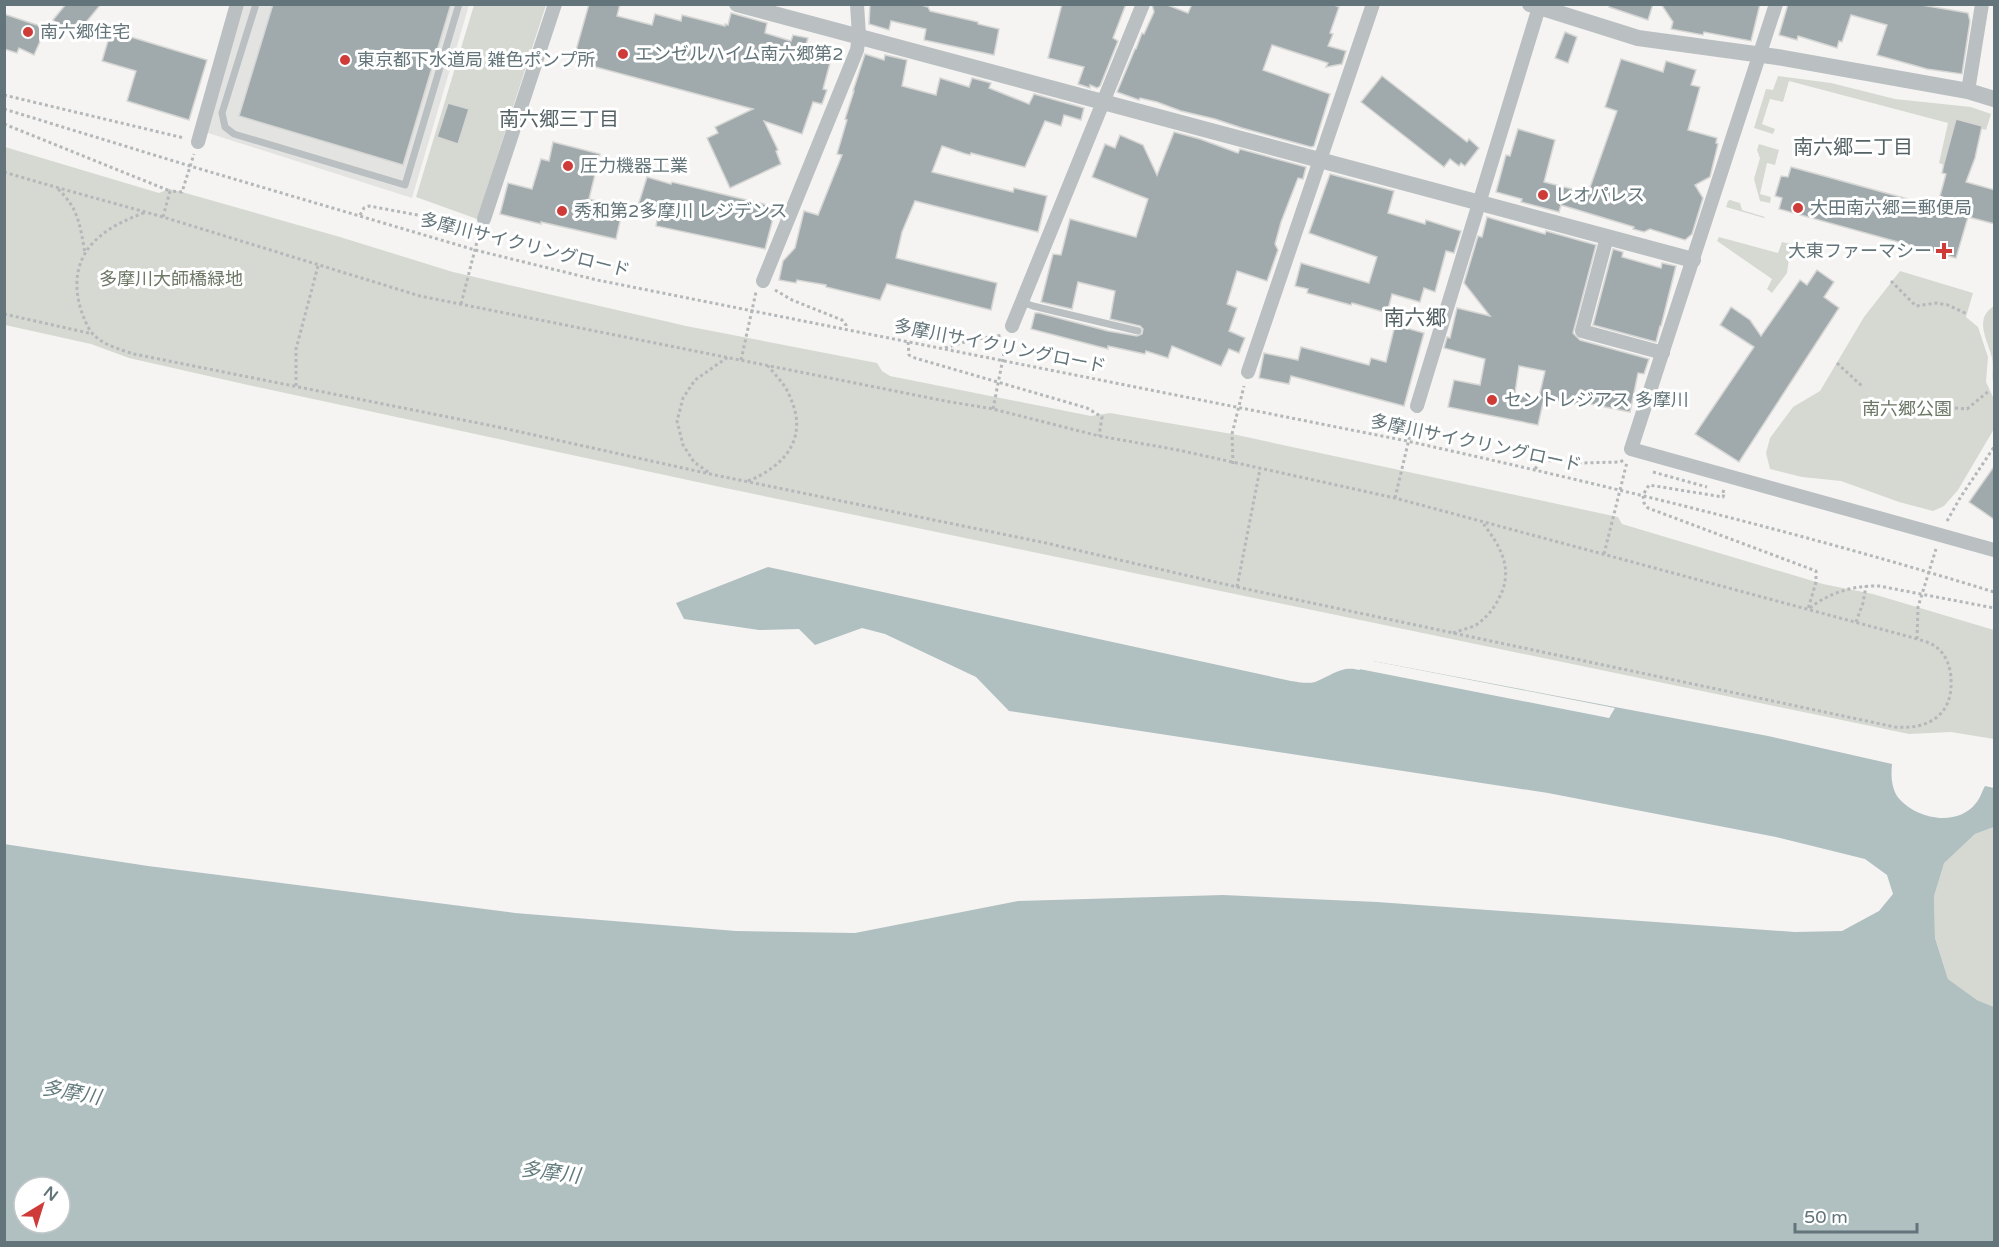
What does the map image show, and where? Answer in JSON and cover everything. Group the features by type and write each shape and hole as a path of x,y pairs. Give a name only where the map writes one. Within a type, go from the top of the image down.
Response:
{"street":[{"path":"198,142 237,4"},
{"path":"482,225 555,4"},
{"path":"737,4 1693,260"},
{"path":"763,281 857,50 859,36 857,4"},
{"path":"1011,329 1143,4"},
{"path":"1246,378 1373,4"},
{"path":"1776,4 1631,449 1995,550"},
{"path":"1968,91 1982,4"},
{"path":"1417,406 1536,5 1638,38 1760,55 1968,91 1995,99"},
{"path":"1607,237 1582,331 1663,352"}],"lane":[{"path":"256,4 222,113 225,127 234,134 405,185 459,4"},
{"path":"1022,302 1138,331"}],"path":[{"path":"4,95 198,142"},
{"name":"多摩川サイクリングロード","path":"4,108 190,166 475,250 597,280 1407,441 1535,469 1786,531 1995,592"},
{"path":"4,124 170,191 182,192 193,159"},
{"path":"4,172 163,217 420,296 993,409 1099,436 1178,450 1395,498 1605,554 1917,639 1935,646 1946,659 1951,670 1952,694 1944,709 1935,719 1922,726 1909,728 1884,725 1237,587 1046,543 710,474 498,427 134,354 113,347 93,334 4,314"},
{"path":"56,188 68,200 80,220 86,253"},
{"path":"163,217 170,191"},
{"path":"360,215 364,208 369,206 482,225 461,304"},
{"path":"93,334 79,305 76,282 81,259 114,225 146,212"},
{"path":"296,386 296,350 318,266"},
{"path":"763,281 792,300 842,320 846,325 846,330"},
{"path":"1891,281 1916,306 1936,303 1948,305 1967,314"},
{"path":"741,360 754,302"},
{"path":"945,349 971,340 1002,336 1011,329"},
{"path":"993,409 1007,340"},
{"path":"908,342 909,355 915,358 1087,408 1102,417 1099,436"},
{"path":"710,474 694,462 683,445 676,421 682,398 695,380 728,357"},
{"path":"1837,363 1863,387"},
{"path":"748,481 777,465 789,452 796,438 796,416 790,397 767,365"},
{"path":"1233,464 1233,434 1246,378"},
{"path":"1955,408 1967,409 1990,390"},
{"path":"1395,498 1413,421"},
{"path":"1945,525 1960,498 1995,447"},
{"path":"1535,469 1542,460 1580,463 1620,462 1628,458 1633,464"},
{"path":"1605,554 1626,467"},
{"path":"1237,587 1260,469"},
{"path":"1650,471 1725,492 1723,497 1649,485 1643,495 1644,503 1648,508 1816,571 1816,582 1808,609"},
{"path":"1452,633 1476,625 1493,610 1504,591 1507,573 1504,557 1495,539 1481,521"},
{"path":"1917,639 1918,607 1933,559"},
{"path":"1808,609 1820,600 1866,586 1879,586 1995,608"},
{"path":"1856,622 1866,586"}],"shaded area":[{"name":"東京都下水道局 雑色ポンプ所","path":"244,5 469,5 412,198 205,132"}],"green space":[{"path":"474,5 546,5 477,219 416,197"},
{"path":"1778,76 1831,83 1895,99 1971,107 1991,114 1986,130 1956,122 1944,165 1939,163 1948,123 1789,81 1783,102 1770,99 1762,124 1775,129 1773,134 1754,128 1766,89 1773,90"},
{"path":"1759,144 1779,150 1775,165 1767,163 1760,194 1771,197 1770,203 1760,201 1754,179 1760,158 1757,150"},
{"name":"多摩川大師橋緑地","path":"5,147 159,193 169,189 182,192 453,272 686,326 877,363 882,371 890,376 1091,416 1110,413 1232,434 1618,517 1622,524 1823,584 1873,594 1994,630 1994,739 1951,732 1909,734 725,488 248,385 129,358 91,344 5,325"},
{"path":"1730,200 1740,203 1742,210 1765,217 1726,207"},
{"path":"1719,237 1778,253 1782,242 1791,244 1787,273 1772,293 1767,289 1772,279 1717,241"},
{"name":"南六郷公園","path":"1900,271 1973,293 1966,317 1978,327 1988,357 1986,382 1994,399 1994,429 1958,490 1944,506 1933,511 1899,502 1841,481 1802,477 1770,469 1766,453 1770,438 1793,407 1820,391 1864,317"},
{"path":"1994,306 1994,386 1992,358 1983,323 1984,317"},
{"path":"1994,827 1994,1007 1977,1000 1948,979 1935,938 1934,896 1943,863 1975,834"}],"water":[{"name":"多摩川","path":"768,567 1291,681 1315,682 1341,670 1359,670 1373,661 1768,736 1892,764 1893,784 1897,796 1914,810 1936,818 1958,816 1968,811 1977,801 1985,786 1994,788 1994,827 1975,834 1944,863 1934,896 1935,938 1948,979 1977,1000 1994,1007 1994,1242 5,1242 4,844 148,866 515,913 736,931 855,933 1018,901 1223,895 1377,902 1795,932 1842,931 1879,911 1893,894 1887,875 1865,859 1776,837 1548,793 1009,711 976,677 885,634 862,628 815,645 799,629 759,630 684,619 676,603"}],"pier":[{"path":"1369,660 1615,708 1609,718 1344,666 1359,667"}],"building":[{"path":"66,4 101,4 74,37 53,20"},
{"name":"東京都下水道局 雑色ポンプ所","path":"273,4 451,4 403,165 239,116"},
{"path":"589,4 620,4 617,16 652,25 655,14 681,21 682,15 725,26 725,24 728,25 731,13 767,23 765,33 791,41 793,35 808,38 806,45 833,52 823,89 827,90 822,104 813,102 802,134 764,121 778,150 776,151 781,164 730,188 707,138 718,133 715,127 753,109 573,61"},
{"path":"870,4 918,4 928,7 930,11 999,29 994,55 924,40 926,29 891,21 889,30 869,24"},
{"path":"1062,4 1126,4 1113,38 1118,41 1100,86 1097,88 1078,84 1084,67 1048,58"},
{"path":"1152,4 1165,4 1188,13 1192,4 1332,4 1339,7 1328,46 1346,51 1342,64 1326,67 1328,63 1272,45 1263,70 1330,94 1314,146 1181,111 1157,102 1140,98 1139,100 1117,92 1142,33 1144,34 1154,12"},
{"path":"1610,4 1653,4 1648,20 1609,7"},
{"path":"1661,4 1760,4 1751,41 1704,32 1703,35 1671,29 1673,22"},
{"path":"1788,4 1916,4 1968,13 1970,21 1962,74 1927,69 1877,55 1887,25 1851,15 1842,42 1839,41 1837,48 1798,36 1797,40 1779,35"},
{"path":"4,14 46,28 34,55 19,48 17,53 4,49"},
{"path":"111,31 207,60 189,120 127,101 136,71 102,61"},
{"path":"1565,32 1577,37 1568,63 1555,58"},
{"path":"865,54 884,60 885,55 907,60 902,86 936,95 940,78 969,87 972,78 991,83 989,88 1029,104 1034,94 1084,108 1081,120 1064,115 1061,126 1045,121 1025,167 971,153 970,155 942,146 932,172 1013,192 1014,188 1047,196 1038,232 915,201 902,232 896,258 997,283 991,310 887,284 880,300 826,287 826,285 797,280 796,283 779,280 783,261 795,248 804,211 818,215 842,155 837,154"},
{"path":"1621,59 1663,72 1666,61 1696,70 1691,85 1700,87 1688,130 1717,138 1716,143 1718,144 1710,177 1695,185 1703,198 1692,234 1685,240 1650,229 1644,232 1633,229 1634,227 1561,205 1559,212 1521,202 1522,199 1496,192 1506,155 1510,156 1518,129 1555,140 1544,182 1588,193 1617,111 1605,107"},
{"path":"1382,76 1467,142 1469,139 1479,148 1465,166 1461,163 1459,166 1450,159 1444,167 1361,102"},
{"path":"448,103 469,109 458,144 437,137"},
{"path":"1956,119 1982,126 1975,158 1966,182 1995,190 1995,224 1968,217 1956,258 1779,209 1782,198 1775,196 1781,176 1788,177 1791,167 1937,207 1946,174 1942,173 1944,163"},
{"path":"1174,132 1238,153 1240,149 1306,167 1303,179 1298,178 1281,222 1275,244 1278,250 1267,281 1237,271 1227,304 1237,308 1229,331 1245,338 1239,353 1229,349 1221,366 1172,346 1168,358 1146,351 1145,354 1108,346 1108,349 1031,329 1035,313 1039,313 1108,331 1137,336 1142,334 1143,329 1140,326 1110,319 1115,291 1078,282 1072,309 1041,302 1053,254 1061,255 1070,219 1136,237 1148,199 1092,177 1105,144 1115,148 1120,135 1143,145 1157,175"},
{"name":"秀和第2多摩川 レジデンス","path":"553,142 600,154 589,199 623,208 616,239 500,214 508,183 532,189 541,159 549,161"},
{"path":"1330,174 1394,191 1388,213 1425,224 1426,220 1461,231 1454,253 1446,251 1435,292 1424,288 1420,302 1392,294 1387,313 1307,293 1308,289 1295,286 1301,263 1369,283 1377,257 1309,233"},
{"path":"647,177 776,207 765,249 656,226 658,215 637,209"},
{"path":"1487,217 1545,234 1546,231 1596,245 1573,333 1580,340 1649,359 1644,374 1638,373 1630,412 1581,402 1580,405 1539,397 1545,371 1519,366 1515,393 1544,398 1538,425 1448,407 1454,380 1480,385 1485,359 1444,348 1447,337 1450,338 1457,308 1490,316 1464,283 1478,236 1482,237"},
{"path":"1613,249 1623,252 1622,257 1661,268 1662,263 1676,266 1656,342 1593,325"},
{"path":"1817,270 1834,282 1824,297 1839,308 1739,462 1695,434 1754,347 1720,325 1731,307 1750,320 1761,336 1800,280 1807,285"},
{"path":"1395,325 1424,333 1404,406 1291,376 1289,384 1259,378 1264,353 1298,360 1301,347 1369,365 1371,358 1386,362"},
{"path":"1995,465 1995,520 1969,502"}],"place":[{"name":"南六郷住宅","path":"28,32"},
{"name":"エンゼルハイム南六郷第2","path":"623,54"},
{"name":"東京都下水道局 雑色ポンプ所","path":"345,60"},
{"name":"圧力機器工業","path":"568,166"},
{"name":"レオパレス","path":"1543,195"},
{"name":"大田南六郷二郵便局","path":"1798,208"},
{"name":"秀和第2多摩川 レジデンス","path":"562,211"},
{"name":"大東ファーマシー","path":"1944,251"},
{"name":"セントレジアス 多摩川","path":"1492,400"}],"district":[{"name":"南六郷三丁目","path":"559,120"},
{"name":"南六郷二丁目","path":"1853,148"},
{"name":"南六郷","path":"1415,318"}]}
